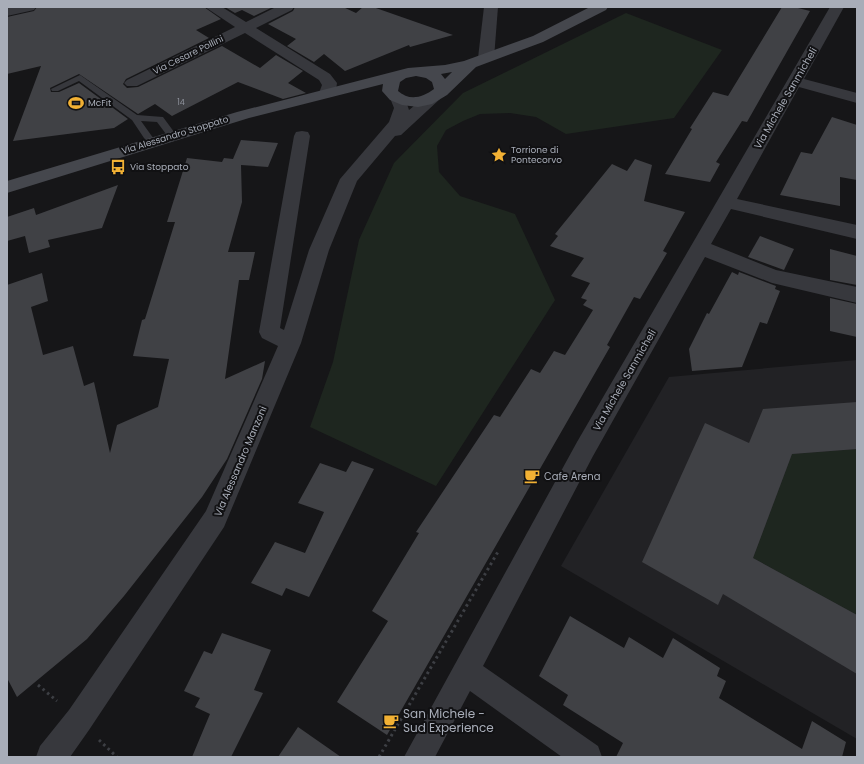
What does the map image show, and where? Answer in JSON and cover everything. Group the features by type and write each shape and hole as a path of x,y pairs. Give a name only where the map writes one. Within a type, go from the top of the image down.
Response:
{"main road":[{"name":"Via Alessandro Manzoni","path":"400,75 411,72 449,70 486,58 540,37 601,7"},
{"name":"Via Alessandro Manzoni","path":"437,96 457,76 486,58"},
{"path":"423,72 438,78 442,85 437,96"},
{"name":"Via Alessandro Stoppato","path":"7,187 250,113 400,75"},
{"path":"396,97 390,91 390,85 394,79 400,75"},
{"name":"Via Alessandro Stoppato","path":"345,89 376,89 396,97 417,102 437,96"}],"street":[{"path":"7,12 29,7"},
{"path":"212,7 293,55 329,80 330,88 327,93"},
{"name":"Via Cesare Pollini","path":"132,83 287,7"},
{"path":"486,58 491,7"},
{"name":"Via Michele Sanmicheli","path":"420,757 467,672 585,449 837,7"},
{"path":"794,81 857,98"},
{"name":"Via Alessandro Manzoni","path":"382,142 437,96"},
{"name":"Via Alessandro Manzoni","path":"51,757 79,720 215,519 290,343 319,250 349,178 382,142 401,116 402,108 396,97"},
{"path":"290,343 268,332 302,136"},
{"path":"726,202 857,232"},
{"path":"699,248 772,276 857,295"},
{"path":"467,672 587,757"}],"lane":[{"path":"55,89 80,78 134,118 151,142"},
{"path":"134,118 160,119 172,136"}],"shaded area":[{"path":"626,13 722,50 674,118 566,134 536,117 510,113 480,114 446,130 437,146 439,172 460,196 515,214 555,300 436,486 310,427 333,362 359,240 394,163 463,93"},
{"path":"857,360 857,739 561,566 669,377"},
{"path":"857,449 857,615 753,558 792,454"}],"building":[{"path":"37,7 204,7 221,19 196,30 209,38 126,79 123,84 127,88 138,87 222,46 260,68 276,55 303,71 288,83 306,93 283,99 238,82 172,116 155,104 138,114 79,74 50,88 51,92 59,92 79,83 128,119 114,128 13,141 41,66 7,74 7,17 34,11"},
{"path":"225,7 273,7 254,16 242,10 235,13"},
{"path":"295,7 343,7 356,13 363,7 373,7 453,35 410,47 409,45 345,71 324,54 314,62 287,46 296,39 268,24 293,11"},
{"path":"782,7 794,7 810,11 747,122 742,121 716,162 720,164 710,182 665,174 692,129 690,128 713,92 728,96"},
{"path":"832,117 857,125 857,180 840,177 840,206 780,195 801,152 812,154"},
{"path":"241,140 278,143 268,167 241,165 242,202 228,252 255,252 249,280 239,280 225,379 265,361 262,379 227,459 202,497 124,596 87,639 17,697 7,678 7,285 42,273 48,301 31,307 43,355 73,346 84,386 94,382 110,453 117,425 158,407 169,359 133,356 142,320 145,319 175,222 167,222 187,158 222,162 224,158 233,159"},
{"path":"635,159 652,165 644,201 685,212 663,251 667,253 640,299 634,297 607,345 610,347 387,735 337,702 388,621 372,611 419,533 416,532 494,415 500,417 531,369 540,373 554,351 565,355 593,310 583,305 587,300 581,298 590,283 571,276 584,258 550,246 558,236 555,234 612,164 627,171"},
{"path":"118,185 102,228 48,240 50,247 29,253 25,236 7,241 7,217 34,208 36,215"},
{"path":"760,236 794,249 784,270 748,257"},
{"path":"830,249 857,256 857,285 830,280"},
{"path":"732,272 738,275 739,272 776,286 775,289 780,291 767,324 760,322 742,367 692,371 689,349 707,313 709,314"},
{"path":"830,298 857,304 857,337 830,331"},
{"path":"857,402 857,449 792,454 753,558 857,615 857,674 723,594 718,605 642,562 705,423 749,443 763,409"},
{"path":"352,461 374,469 309,597 286,588 282,596 251,583 275,542 305,553 324,512 298,503 320,463 346,472"},
{"path":"570,616 624,648 629,637 663,658 673,638 720,668 717,676 726,681 719,698 802,749 812,721 846,742 842,757 616,757 623,743 563,705 568,695 539,676"},
{"path":"222,633 271,650 254,690 263,693 231,757 192,757 210,714 195,707 200,698 184,691 204,651 212,654"},
{"path":"298,727 341,757 278,757"}],"place":[{"name":"McFit","path":"76,103"},
{"name":"Torrione di Pontecorvo","path":"499,155"},
{"name":"Via Stoppato","path":"118,167"},
{"name":"Cafe Arena","path":"532,476"},
{"name":"San Michele - Sud Experience","path":"391,721"}]}
